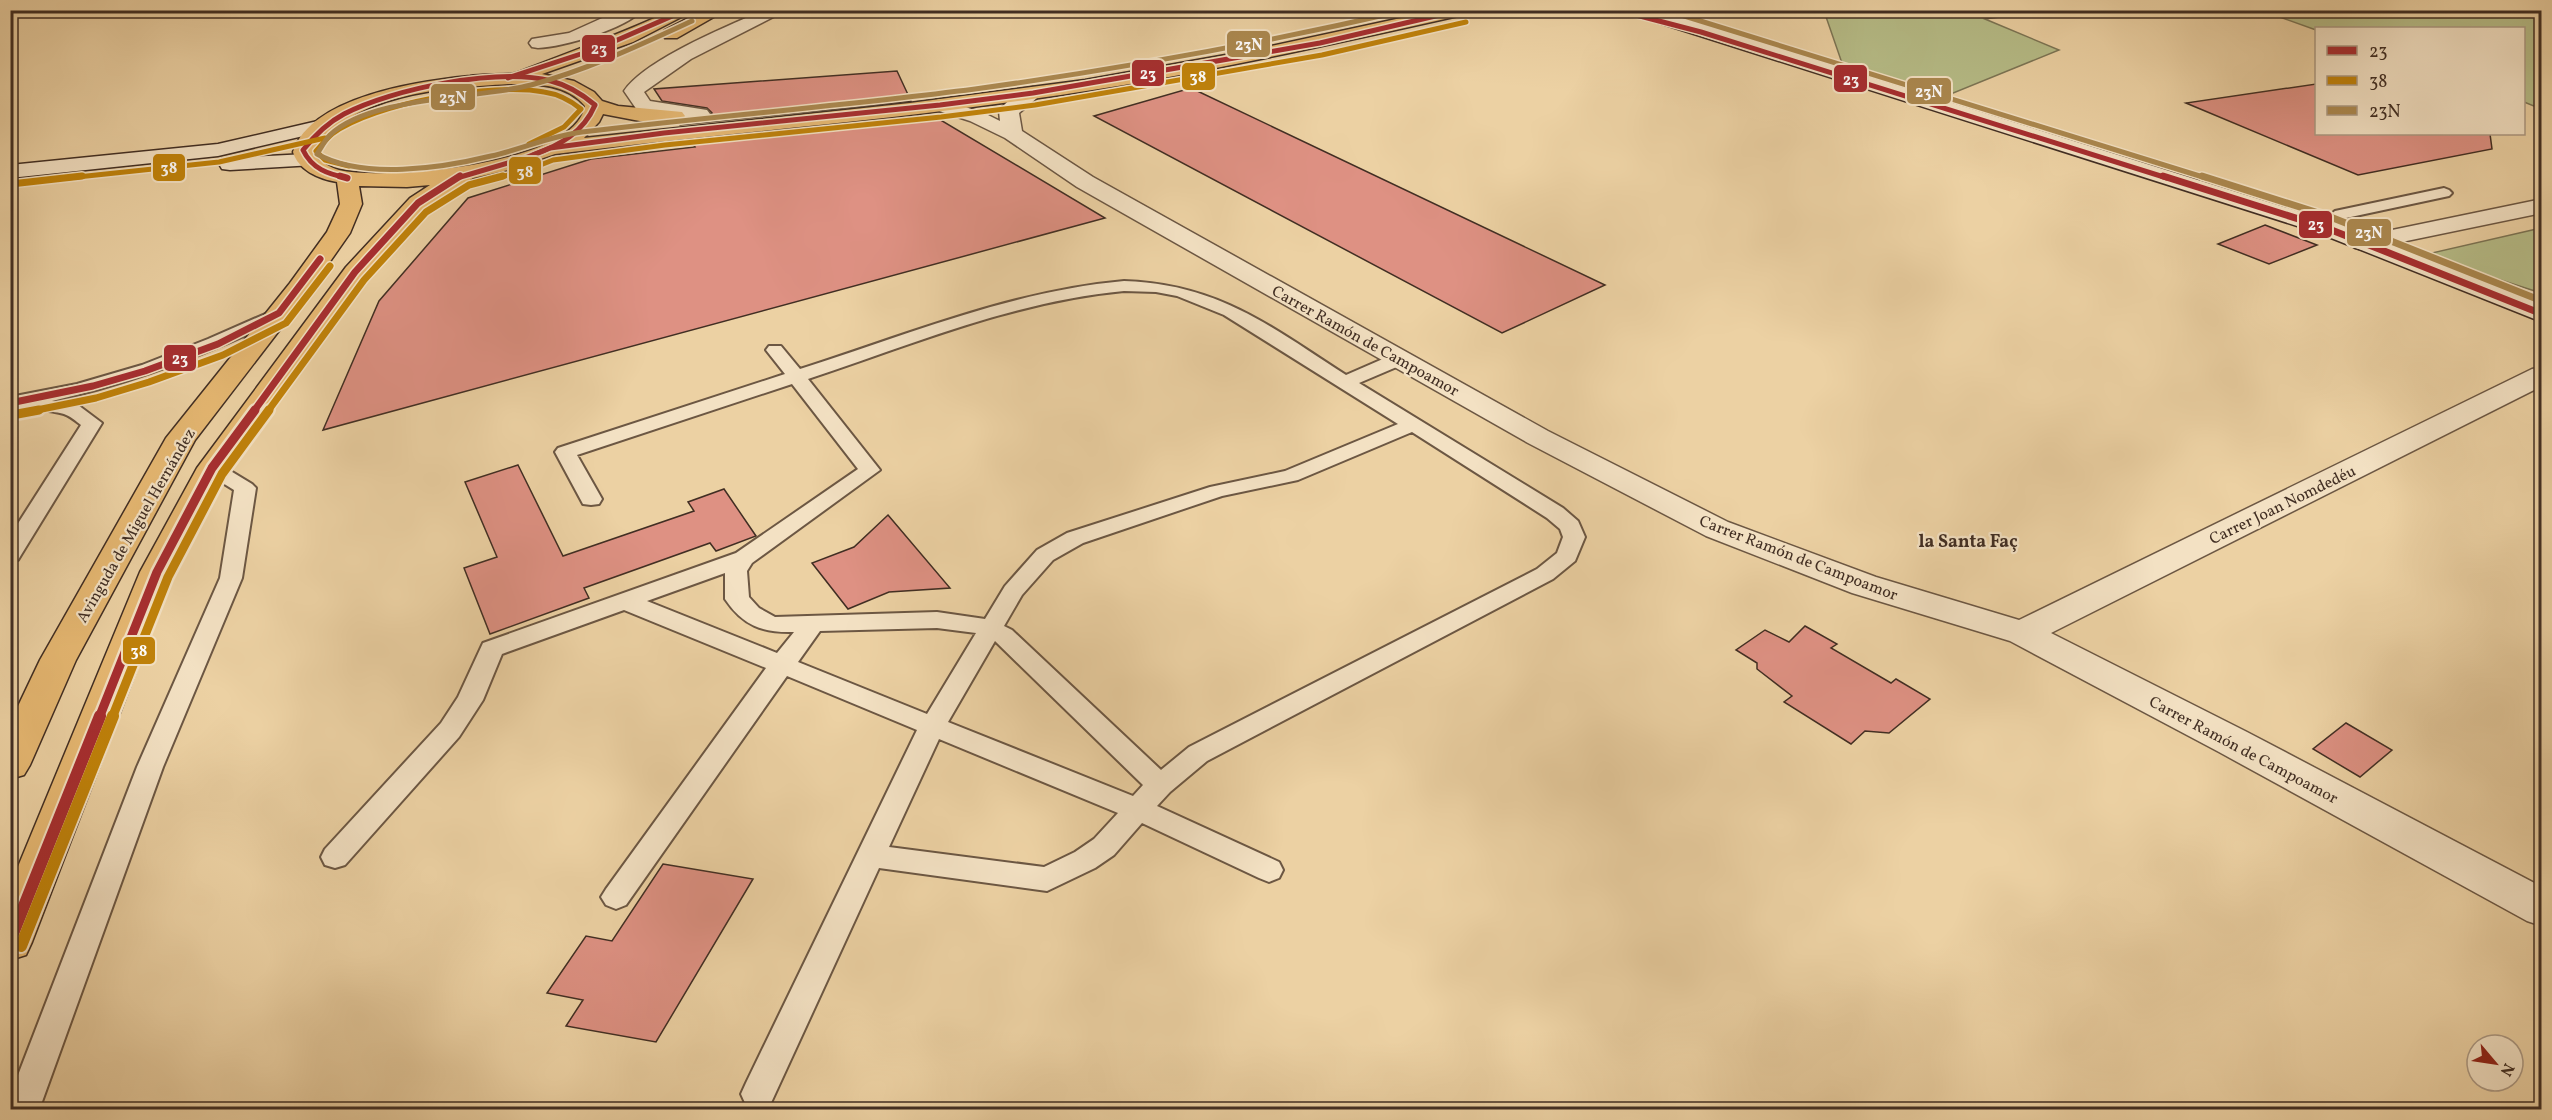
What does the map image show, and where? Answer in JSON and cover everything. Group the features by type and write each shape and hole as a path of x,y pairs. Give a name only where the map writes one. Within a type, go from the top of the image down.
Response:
{"main road":[{"path":"508,78 627,38 687,10"},
{"path":"581,90 607,67 718,10"},
{"path":"595,105 592,119 577,134 550,148 516,161 465,174 401,181 346,178 314,168 306,160 303,150 308,138 322,126 344,113 405,92 440,85 508,78 550,81 581,90 595,105 611,112 641,116 700,114 894,97 1074,75 1305,34 1397,10"},
{"path":"550,148 664,133 940,105 1033,93 1320,43 1463,10"},
{"path":"10,942 157,572 212,468 355,272 418,203 465,174"},
{"name":"Avinguda de Miguel Hernández","path":"10,765 57,660 182,438 279,314 338,233 351,204 346,178"}],"street":[{"path":"538,43 556,43 572,39 634,10"},
{"path":"700,114 644,106 634,91 650,77 718,37 779,10"},
{"path":"1615,10 1701,33"},
{"path":"1636,10 1701,33 2324,227 2541,314"},
{"path":"1012,134 1009,111 1033,93"},
{"name":"Carrer Ramón de Campoamor","path":"940,105 977,117 1012,134 1085,182 1538,437 1717,529 1864,585 2022,633 2233,742 2541,908"},
{"path":"10,171 218,150 322,126"},
{"path":"10,188 230,164 306,160"},
{"path":"2363,243 2541,207"},
{"name":"Carrer Joan Nomdedéu","path":"2022,633 2541,375"}],"lane":[{"path":"2324,227 2341,214 2444,193"},
{"path":"591,499 565,452 1051,296 1117,284 1158,287 1193,295 1226,308 1555,513 1570,526 1574,537 1567,556 1545,574 1198,754 1160,785 1104,847 1047,879 872,856"},
{"path":"13,403 93,386 145,371 218,344 279,314"},
{"path":"335,856 450,730 470,700 492,649 744,558 870,470 776,350"},
{"path":"1345,382 1399,358"},
{"path":"10,555 92,423 71,409 13,403"},
{"path":"758,1094 932,727 990,629 1026,574 1045,555 1075,538 1217,491 1291,476 1414,424"},
{"path":"22,1110 150,767 231,578 245,488 212,468"},
{"path":"744,558 736,571 738,599 751,613 771,625 937,620 983,626 1004,636 1160,785"},
{"path":"625,601 1139,810 1269,870"},
{"path":"616,897 813,624"}],"green space":[{"path":"1824,11 2044,11 1985,19 2059,50 1941,98 1843,66"},
{"path":"2263,11 2541,11 2541,109 2525,102 2525,27 2315,27 2315,30"},
{"path":"2541,228 2541,293 2423,255"}],"building":[{"path":"897,71 911,101 680,125 678,122 685,120 700,122 708,120 712,113 707,108 662,101 654,89"},
{"path":"2315,84 2315,135 2490,135 2492,149 2358,175 2186,103"},
{"path":"1191,88 1605,285 1502,333 1094,116"},
{"path":"918,116 920,121 939,119 1105,218 323,430 379,301 468,198 591,159 695,147 691,141"},
{"path":"2265,225 2317,245 2269,264 2218,244"},
{"path":"518,465 563,556 694,511 688,502 724,489 756,536 716,551 710,543 584,588 589,598 490,634 464,568 497,557 465,482"},
{"path":"888,515 950,588 889,592 848,609 812,563 854,547"},
{"path":"1805,626 1837,644 1831,648 1891,683 1896,679 1930,699 1889,733 1865,731 1851,744 1784,702 1792,696 1757,669 1757,663 1736,650 1765,630 1789,642"},
{"path":"2346,723 2392,750 2360,777 2313,749"},
{"path":"663,864 753,879 656,1042 566,1026 583,1000 547,993 586,936 612,941"}],"transit line":[{"name":"23","path":"508,78 599,48 686,10"},
{"name":"23N","path":"692,21 613,56 531,85 413,103 351,121 329,135 317,154 331,162 375,169 452,163 491,156 565,134 914,96 1077,74 1219,50 1407,10"},
{"name":"23","path":"10,941 157,572 212,468 355,272 418,203 444,185 465,174 525,158 550,148 664,133 940,105 1033,93 1320,43 1461,10"},
{"name":"23","path":"1617,10 1701,32 2324,227 2542,314"},
{"name":"23N","path":"1665,10 2328,216 2542,301"},
{"name":"38","path":"21,946 168,577 222,474 364,280 426,212 450,195 469,185 528,170 553,160 665,145 941,117 1035,105 1322,55 1466,22"},
{"name":"23","path":"347,178 320,170 306,157 303,150 319,131 344,114 376,101 412,90 485,78 543,79 571,89 595,105 591,115 578,131 553,147 533,155"},
{"name":"38","path":"349,166 325,160 316,151 331,135 355,121 419,101 488,91 540,91 562,97 581,109 564,127 529,144"},
{"name":"38","path":"11,184 219,162 325,138"},
{"name":"23","path":"10,403 93,386 145,371 218,344 279,313 320,259"},
{"name":"38","path":"12,415 96,398 149,382 223,355 286,323 330,266"}],"district":[{"name":"la Santa Faç","path":"1968,541"}]}
